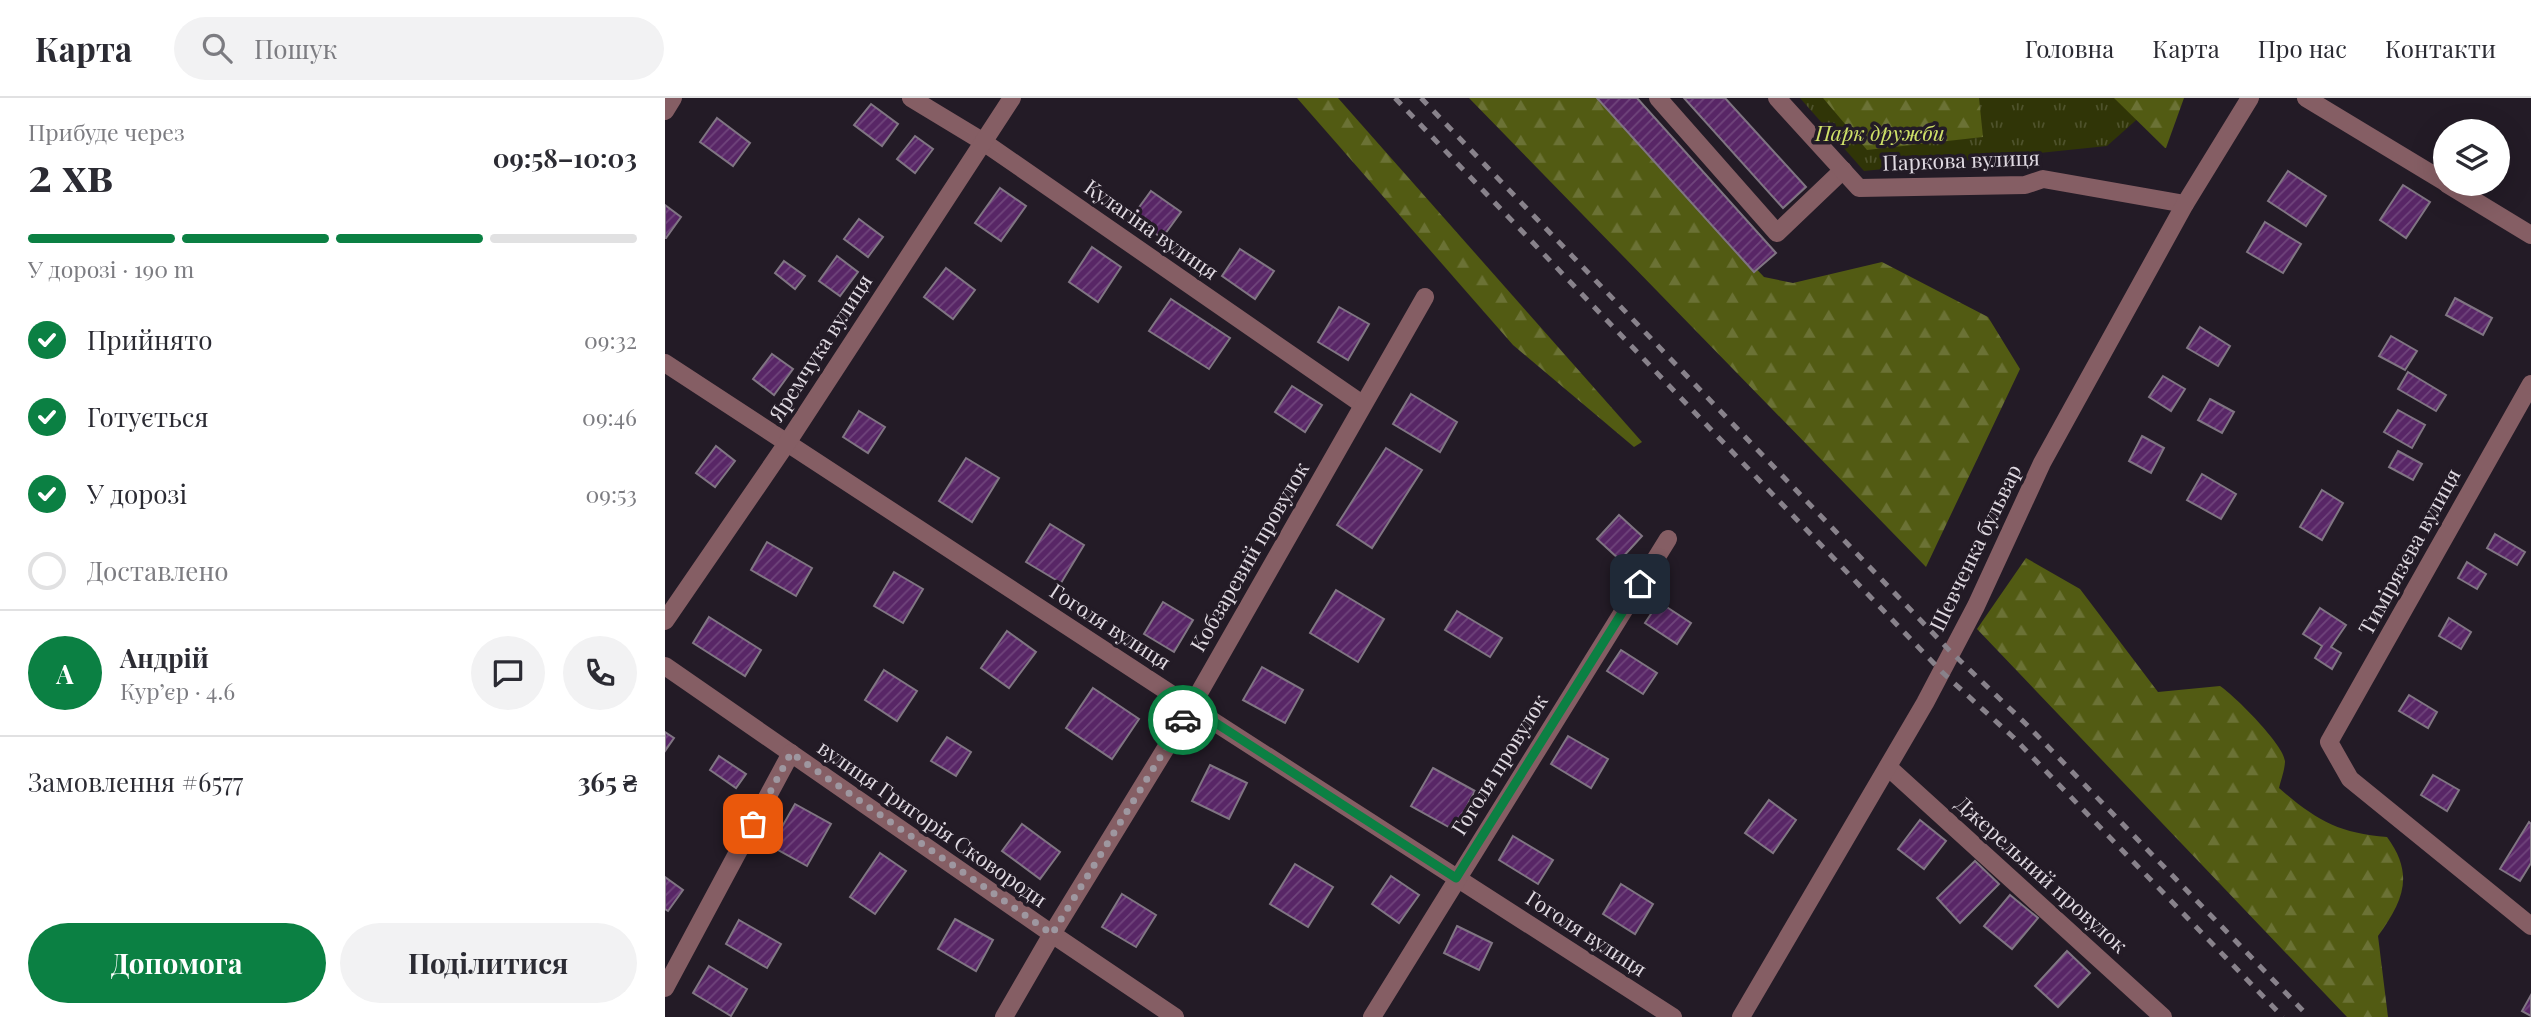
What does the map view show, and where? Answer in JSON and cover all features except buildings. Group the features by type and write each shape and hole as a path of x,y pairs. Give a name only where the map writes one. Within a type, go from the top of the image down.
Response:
{"street":[{"path":"665,111 673,98"},
{"name":"Кулагіна вулиця","path":"911,98 982,141 1362,404"},
{"name":"Яремчука вулиця","path":"665,621 787,443 1011,98"},
{"path":"1658,98 1777,233 1843,170"},
{"name":"Паркова вулиця","path":"1777,98 1859,188 2025,185 2043,179 2185,204"},
{"name":"Шевченка бульвар","path":"1741,1017 1925,703 1976,606 2042,463 2185,204 2249,98"},
{"path":"2307,98 2433,175"},
{"path":"2467,196 2531,235"},
{"name":"Кобзаревий провулок","path":"1004,1017 1191,707 1425,298"},
{"name":"Гоголя вулиця","path":"665,363 1191,707 1673,1017"},
{"name":"Тимірязєва вулиця","path":"2531,384 2329,742 2350,779 2531,926"},
{"name":"Гоголя провулок","path":"1372,1017 1668,539"},
{"name":"вулиця Григорія Сковороди","path":"665,666 1175,1017"},
{"path":"665,988 791,753"},
{"name":"Джерельний провулок","path":"1888,767 2163,1017"}],"green space":[{"path":"1297,98 1338,98 1642,442 1634,447 1513,345"},
{"path":"1469,98 1597,98 1764,277 1793,283 1882,262 1988,317 2020,369 1926,567"},
{"name":"Парк дружби","path":"1800,98 2161,98 2107,146 1864,171"},
{"path":"1823,98 1979,98 1983,137 1867,150"},
{"path":"2114,98 2184,98 2166,148 2165,148"},
{"path":"2026,558 2080,589 2158,692 2220,686 2236,700 2258,721 2283,754 2285,764 2279,788 2292,799 2317,817 2341,828 2387,837 2396,851 2403,876 2394,911 2378,936 2388,1017 2347,1017 1977,629"}],"railway":[{"path":"1395,98 1942,672 2013,737 2283,1017"},
{"path":"1421,98 1949,650 2027,725 2309,1017"}],"way so far":[{"path":"753,824 791,753 1052,934 1183,720"}],"route":[{"path":"1183,720 1191,707 1456,878 1640,584"}]}
